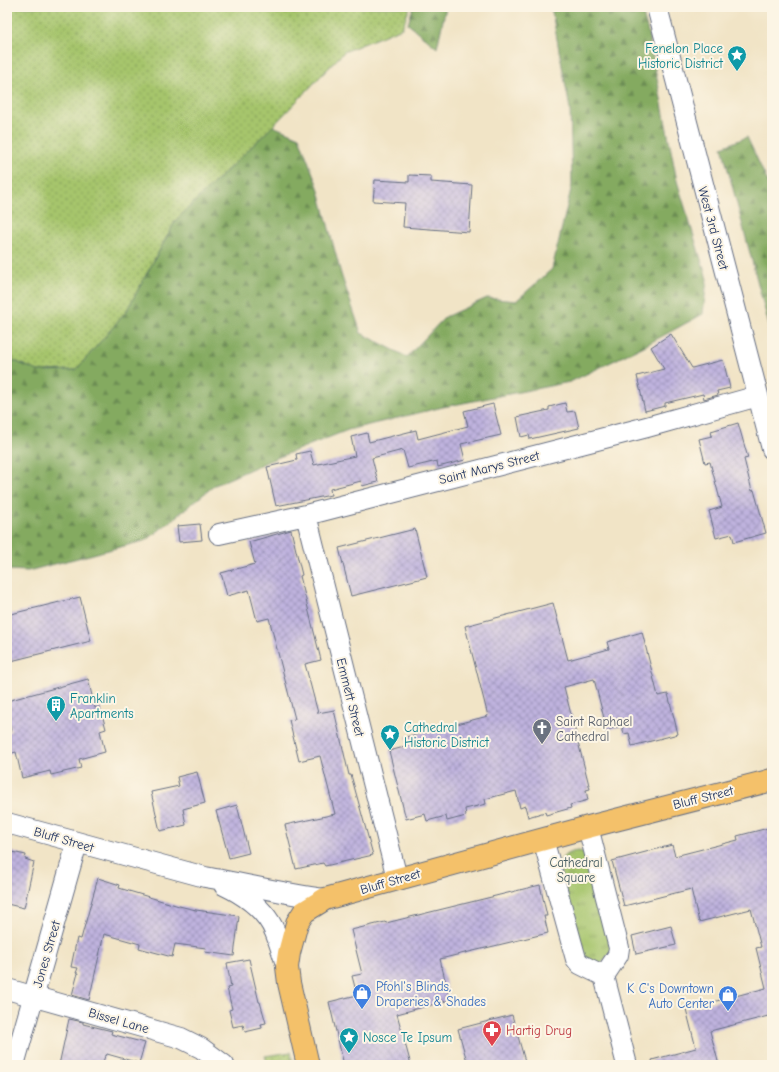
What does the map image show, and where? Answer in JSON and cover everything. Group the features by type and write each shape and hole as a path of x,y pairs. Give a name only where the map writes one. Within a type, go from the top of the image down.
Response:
{"main road":[{"name":"Bluff Street","path":"325,899 397,878 588,827 772,780"},
{"path":"308,1065 287,968 289,953 297,923 304,912 325,899"}],"street":[{"name":"West 3rd Street","path":"657,7 772,449"},
{"name":"Saint Marys Street","path":"220,534 306,515 647,427 758,396"},
{"name":"Emmett Street","path":"306,515 397,878"},
{"name":"Bluff Street","path":"7,823 205,877 233,881 300,896 325,899"},
{"path":"588,827 619,948 618,955 604,976 627,1065"},
{"path":"543,839 576,959 580,964 604,976"},
{"name":"Jones Street","path":"14,1065 77,843"},
{"path":"205,877 232,889 251,901 263,912 275,931 287,968"},
{"name":"Bissel Lane","path":"7,989 181,1038 202,1048 224,1065"}],"green space":[{"path":"7,7 410,7 402,28 344,52 273,126 176,220 126,312 76,370 38,371 7,358"},
{"path":"413,7 446,7 437,48 408,24"},
{"path":"551,7 641,7 648,32 677,181 707,279 703,314 646,345 570,382 443,407 348,430 269,461 215,485 147,540 28,571 7,570 7,358 38,371 76,370 126,312 176,220 273,126 299,137 318,187 341,274 361,333 407,357 445,317 487,298 516,301 552,269 572,185 570,109"},
{"path":"747,137 772,191 772,337 722,147"},
{"name":"Cathedral Square","path":"578,851 587,855 612,950 601,964 585,960 559,865 566,855 571,852"},
{"path":"291,1052 293,1065 268,1065 265,1056"}],"building":[{"path":"409,175 431,176 431,182 472,185 469,232 403,227 405,203 373,201 375,180 409,182"},
{"path":"671,334 692,368 723,360 730,388 717,391 718,395 704,399 703,394 665,403 665,406 645,411 637,376 664,369 651,347"},
{"path":"565,403 567,412 575,411 579,428 530,439 529,435 521,437 517,417 549,410 549,407"},
{"path":"493,404 501,435 461,444 465,460 438,467 437,461 408,468 403,450 372,458 378,482 362,486 361,481 330,489 331,495 276,506 267,467 297,460 296,454 310,451 314,465 355,456 351,437 367,433 369,442 416,430 418,439 468,426 464,411"},
{"path":"738,423 748,458 744,459 752,491 754,490 766,533 734,542 732,534 716,538 709,511 722,507 710,462 705,463 699,439 712,436 711,431"},
{"path":"200,524 202,540 179,542 177,526"},
{"path":"415,529 427,577 351,596 339,548"},
{"path":"291,530 302,575 300,576 321,660 305,664 318,713 334,710 349,775 351,775 373,855 325,866 323,863 296,869 285,825 335,814 320,756 299,761 289,720 295,719 269,618 257,621 249,590 227,596 221,573 255,564 249,542"},
{"path":"80,597 91,641 7,662 7,615"},
{"path":"553,603 568,660 609,649 607,642 642,632 658,696 668,694 678,734 632,746 629,733 624,734 622,726 607,730 594,679 564,687 590,789 586,790 588,800 570,805 571,808 546,815 545,812 528,817 525,806 520,808 516,791 485,799 486,804 465,809 466,816 447,821 446,816 427,821 425,814 406,819 389,751 408,746 406,737 488,716 465,626"},
{"name":"Franklin Apartments","path":"88,679 95,708 100,707 106,729 100,731 105,752 79,759 81,768 51,775 50,771 22,778 16,752 9,754 7,745 7,732 11,731 7,715 7,701"},
{"path":"197,772 205,803 183,809 186,825 160,831 151,792 179,786 177,777"},
{"path":"237,805 249,853 229,858 216,811"},
{"path":"772,827 772,1015 710,1031 719,1065 653,1065 652,1060 696,1048 686,1009 766,988 756,948 761,947 751,909 699,922 691,889 624,906 612,861 672,845 675,856 738,840 737,836"},
{"path":"7,851 26,855 25,859 34,862 24,908 7,904"},
{"path":"98,878 120,885 119,888 179,906 239,916 234,956 205,952 206,948 175,944 172,957 139,948 140,944 104,934 89,1000 72,995 78,973 76,973 78,968 71,967 77,938 81,939"},
{"path":"540,885 547,916 544,916 548,933 440,959 450,1000 397,1014 411,1065 344,1065 329,1002 357,995 352,976 362,974 351,930 386,923"},
{"path":"671,926 676,945 636,954 632,936"},
{"path":"249,959 259,1002 266,1023 261,1024 262,1028 245,1032 243,1025 233,1027 229,1010 232,1009 227,988 231,987 227,963"},
{"name":"Hartig Drug","path":"512,1015 526,1065 468,1065 458,1029"},
{"path":"69,1019 112,1031 111,1034 145,1043 139,1063 107,1054 102,1065 59,1065"}],"place":[{"name":"Fenelon Place Historic District","path":"737,72"},
{"name":"Franklin Apartments","path":"56,722"},
{"name":"Saint Raphael Cathedral","path":"542,745"},
{"name":"Cathedral Historic District","path":"390,751"},
{"name":"Pfohl's Blinds, Draperies & Shades","path":"362,1010"},
{"name":"K C's Downtown Auto Center","path":"728,1012"},
{"name":"Hartig Drug","path":"492,1047"},
{"name":"Nosce Te Ipsum","path":"349,1054"}]}
